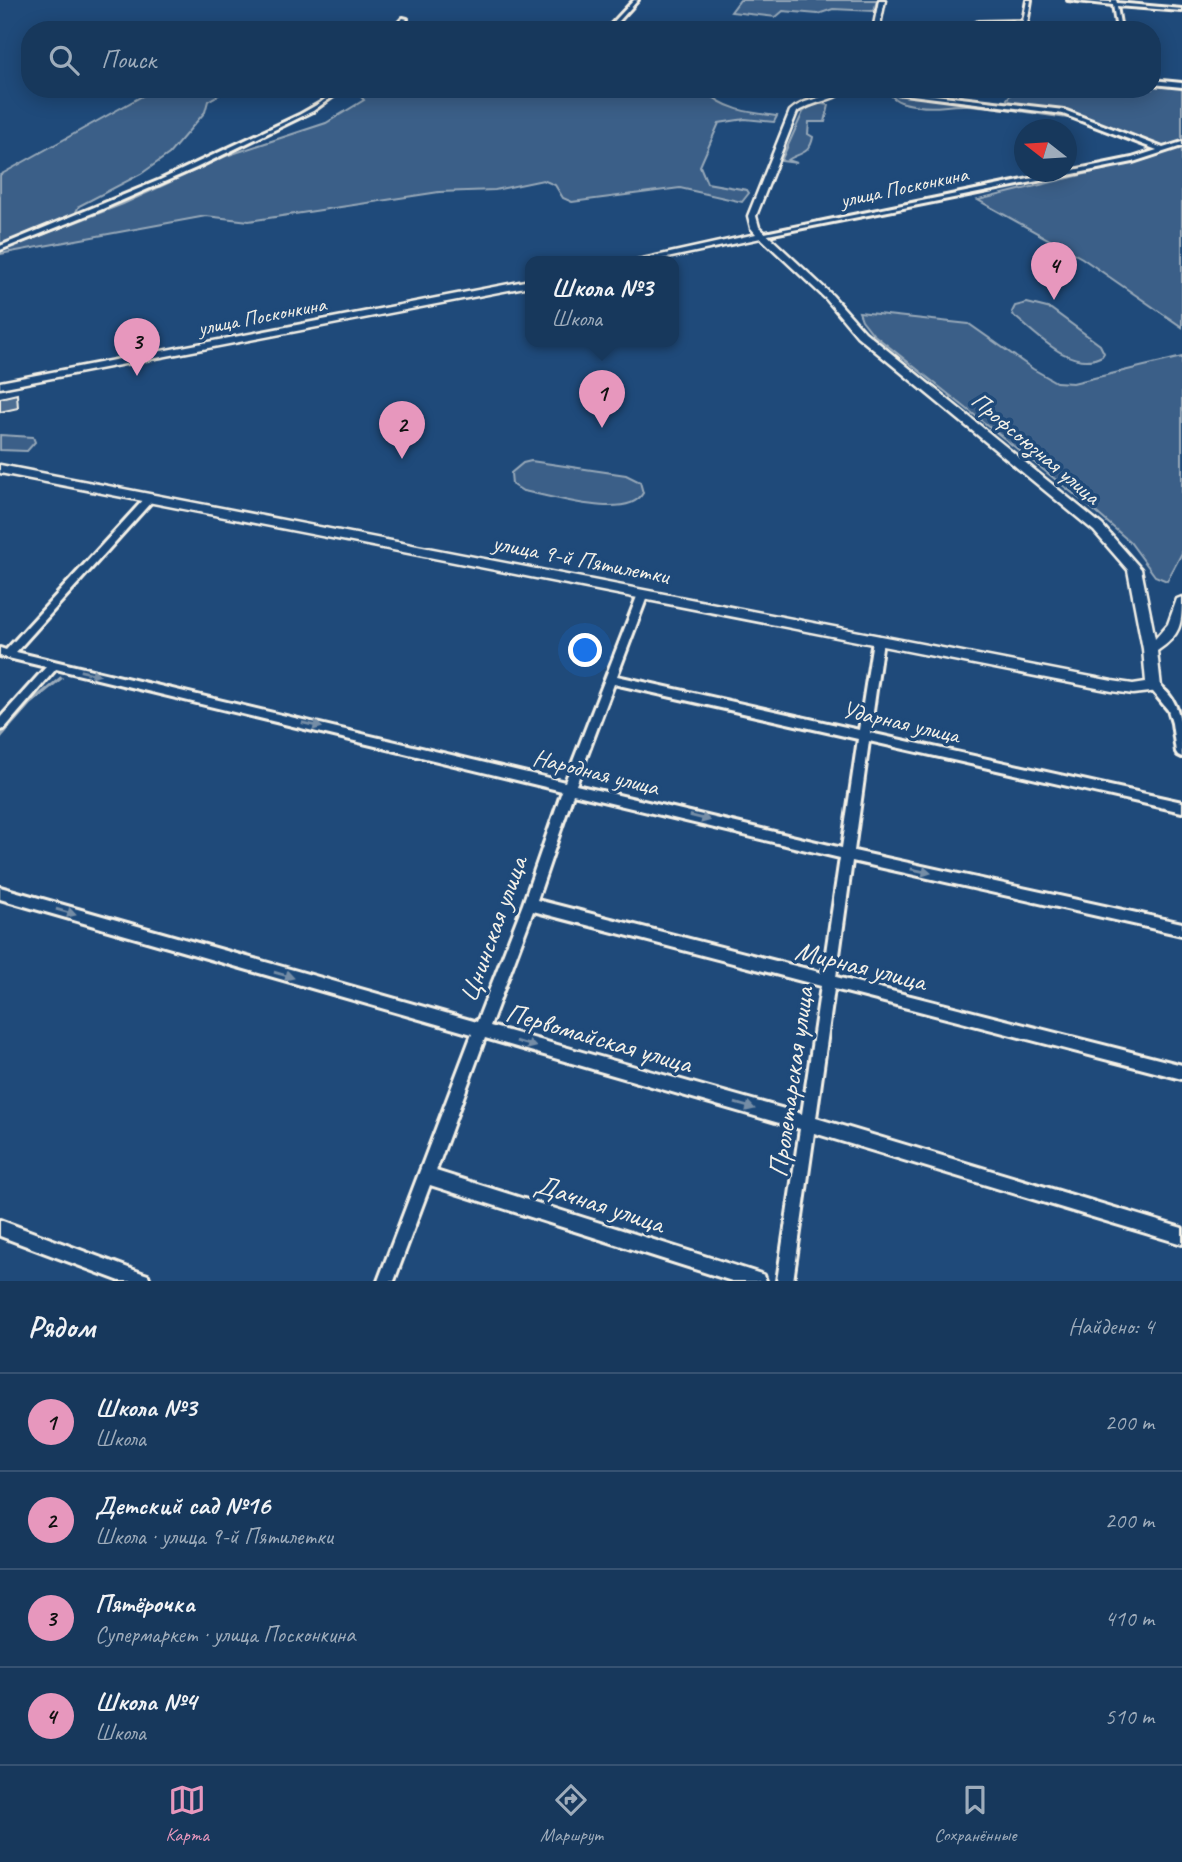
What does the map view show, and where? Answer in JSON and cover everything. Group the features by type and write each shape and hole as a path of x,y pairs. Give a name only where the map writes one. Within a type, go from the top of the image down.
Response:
{"street":[{"path":"617,21 636,0"},
{"path":"878,21 882,0"},
{"path":"1025,21 1029,0"},
{"path":"1070,0 1182,9"},
{"path":"1114,2 1117,21"},
{"path":"1161,83 1182,85"},
{"path":"0,248 99,210 205,162 322,105 330,98"},
{"path":"761,236 751,220 794,111 802,105 826,98"},
{"path":"943,98 1064,112 1164,151"},
{"name":"улица Посконкина","path":"663,256 1133,160 1182,144"},
{"name":"Профсоюзная улица","path":"761,236 824,291 861,334 1098,528 1117,548 1134,569 1150,649 1154,687"},
{"name":"улица Посконкина","path":"0,385 525,284"},
{"name":"улица 9-й Пятилетки","path":"0,469 1112,686 1133,689 1154,687"},
{"path":"4,653 150,498"},
{"name":"Цнинская улица","path":"386,1281 643,594"},
{"path":"1150,649 1168,638 1176,627 1182,602"},
{"name":"Пролетарская улица","path":"785,1281 810,1124 878,640"},
{"name":"Народная улица","path":"4,653 848,855 1182,929"},
{"path":"0,726 55,664"},
{"name":"Ударная улица","path":"611,679 1182,807"},
{"path":"1154,687 1171,700 1176,712 1182,752"},
{"name":"Первомайская улица","path":"0,893 810,1124 1182,1236"},
{"name":"Мирная улица","path":"529,904 1182,1072"},
{"name":"Дачная улица","path":"425,1175 758,1281"},
{"path":"0,1228 142,1281"}],"shaded area":[{"path":"740,0 877,0 874,11 833,9 818,14 783,11 776,17 731,12"},
{"path":"1161,84 1182,86 1182,142 1160,149 1077,115 1011,105 1007,99 1161,98"},
{"path":"139,98 213,98 208,101 205,112 169,154 141,174 79,206 75,214 0,245 0,175"},
{"path":"362,98 715,98 747,112 777,116 774,122 745,119 719,123 700,166 707,183 747,190 749,193 742,202 680,188 572,202 563,198 555,185 543,180 495,190 439,192 249,221 206,216 0,254 0,251 123,204 226,156 326,123 364,100"},
{"path":"894,98 928,98 1052,111 1069,118 980,106 931,107"},
{"path":"815,103 829,105 825,122 809,122 808,134 813,137 809,147 788,160 797,163 781,161 803,112"},
{"path":"1182,147 1182,327 1082,258 978,200 1052,182 1077,182 1077,176 1147,159"},
{"path":"1027,303 1051,309 1100,345 1104,353 1102,356 1090,360 1078,359 1043,341 1012,312 1015,306"},
{"path":"859,312 969,324 1056,382 1073,383 1182,357 1182,553 1167,581 1155,576 1130,542 1090,507 873,334"},
{"path":"0,435 33,437 35,442 27,451 0,450"},
{"path":"531,461 626,475 640,482 643,493 635,501 606,506 523,491 512,484 511,473 523,463"}],"building":[{"path":"17,394 18,408 0,412 0,398"}],"waterway":[{"path":"0,737 29,704 61,678"}],"place":[{"name":"Школа №4","path":"1054,300"},
{"name":"Пятёрочка","path":"137,376"},
{"name":"Школа №3","path":"602,428"},
{"name":"Детский сад №16","path":"402,459"}]}
